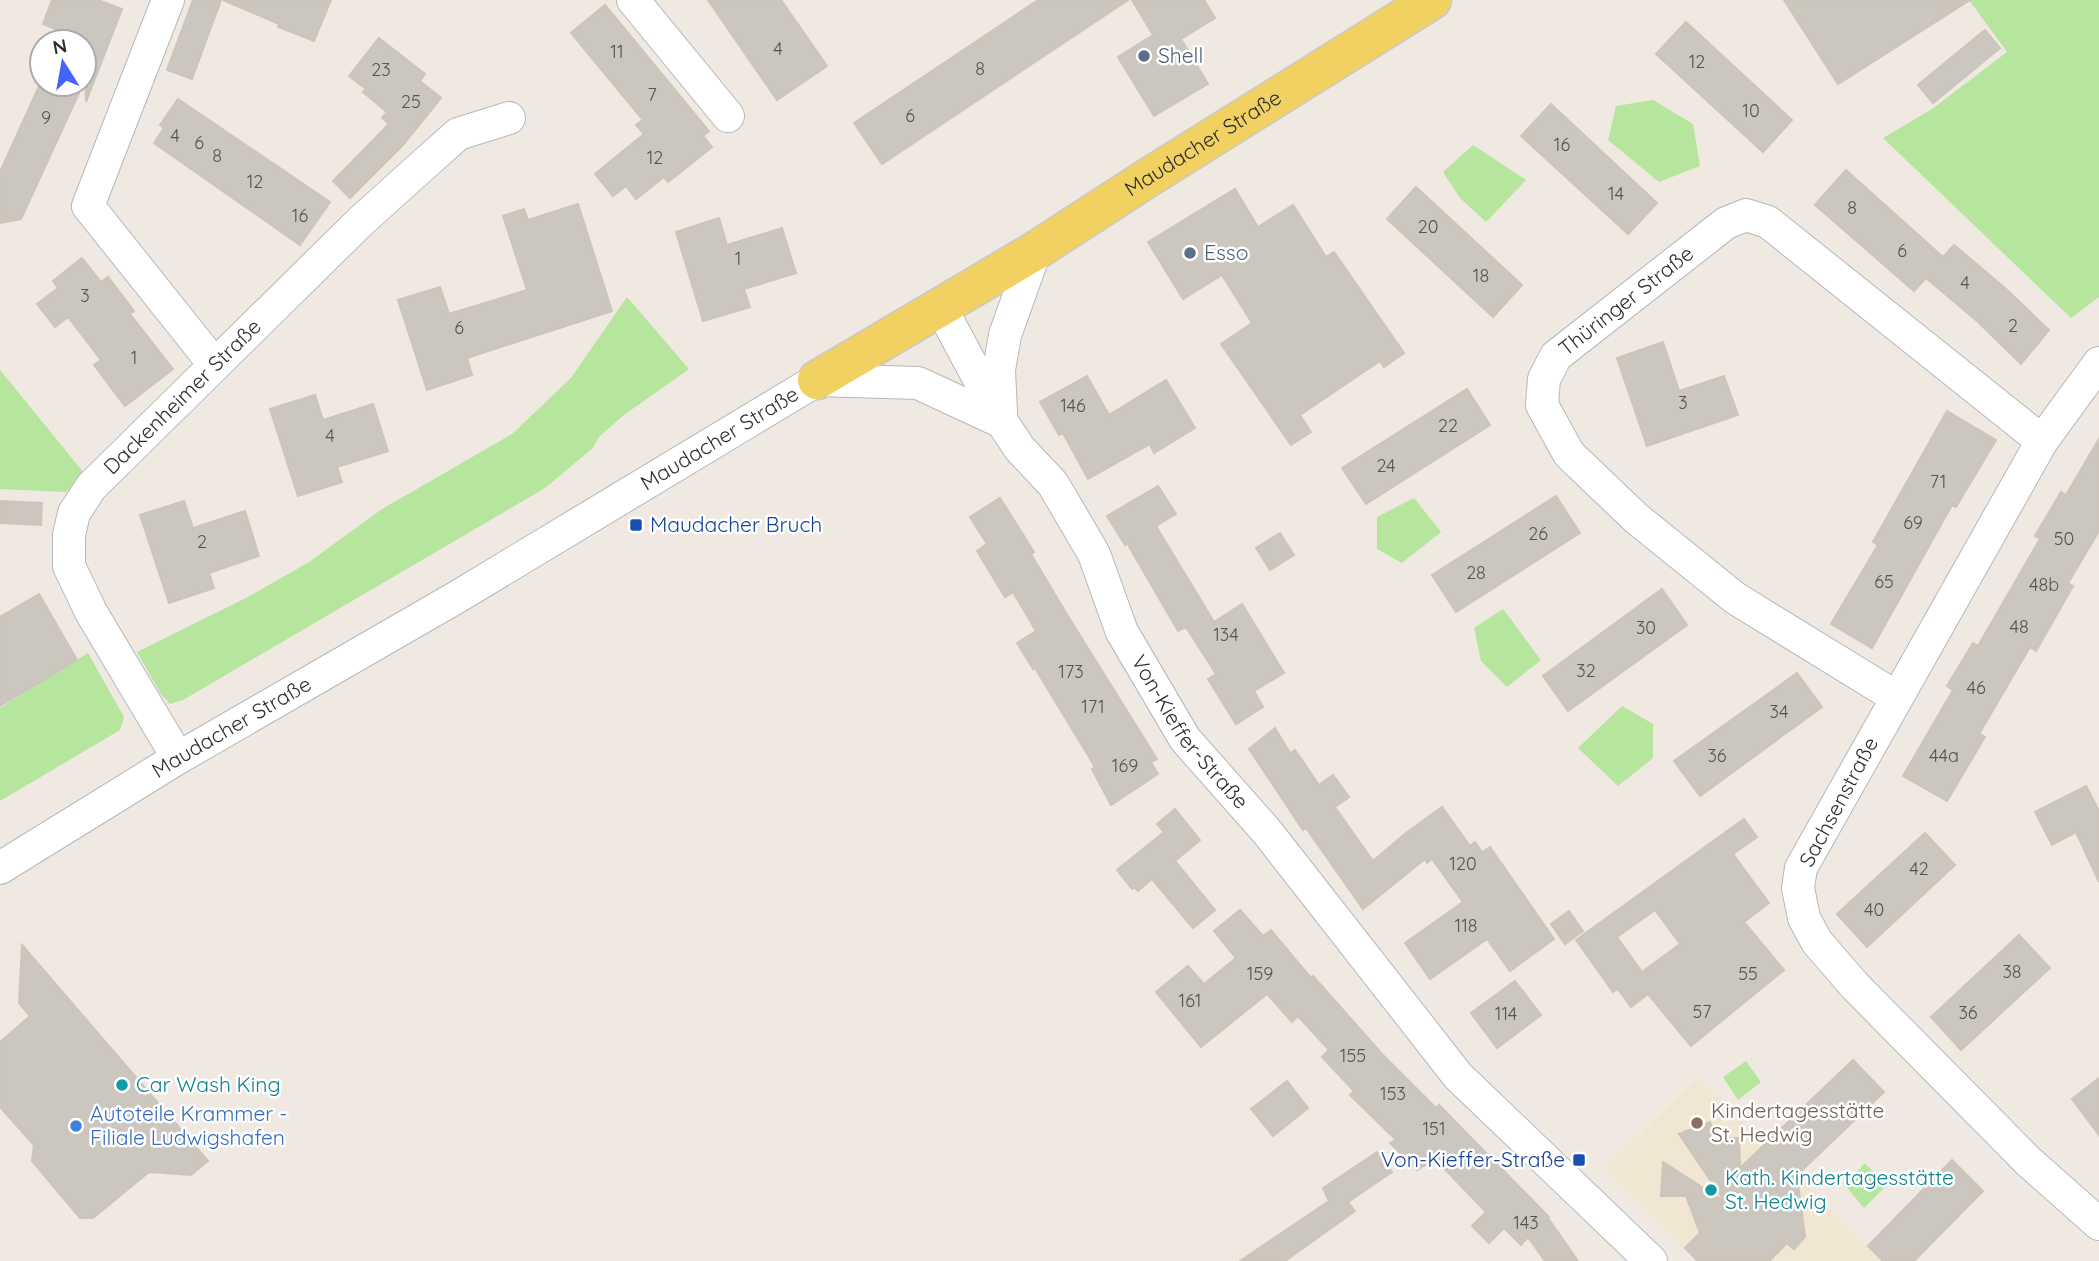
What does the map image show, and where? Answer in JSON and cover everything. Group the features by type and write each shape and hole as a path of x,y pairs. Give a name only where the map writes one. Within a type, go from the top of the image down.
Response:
{"main road":[{"name":"Maudacher Straße","path":"817,380 1035,251 1146,178 1432,0"}],"street":[{"path":"168,0 88,206 214,364"},
{"path":"633,0 728,116"},
{"name":"Dackenheimer Straße","path":"178,758 91,612 69,566 69,535 74,513 91,487 360,222 458,134 509,118"},
{"name":"Thüringer Straße","path":"1896,697 1735,598 1636,518 1569,454 1542,405 1544,379 1556,356 1727,223 1746,215 1768,222 2042,441"},
{"path":"817,380 918,383 1002,422 999,370 1005,335 1035,251"},
{"name":"Von-Kieffer-Straße","path":"941,308 1002,422 1020,449 1053,484 1094,554 1122,632 1185,739 1268,833 1458,1076 1651,1261"},
{"name":"Sachsenstraße","path":"2099,363 2042,441 1801,868 1798,888 1804,918 1818,942 1855,986 2028,1161 2099,1224"},
{"name":"Maudacher Straße","path":"0,868 178,758 457,597 817,380"}],"shaded area":[{"name":"Kindertagesstätte St. Hedwig","path":"1698,1077 1881,1261 1696,1261 1604,1169"}],"green space":[{"path":"1969,0 2099,0 2099,297 2071,318 1883,138 1932,109 2007,52"},
{"path":"1653,100 1693,124 1700,166 1659,182 1608,140 1616,106"},
{"path":"1473,145 1526,180 1486,222 1460,198 1443,172"},
{"path":"627,297 689,369 624,415 599,437 593,448 545,488 183,700 170,704 161,694 137,652 246,598 309,562 382,509 512,434 571,378"},
{"path":"0,370 84,473 66,492 0,489"},
{"path":"1414,498 1441,532 1402,563 1377,549 1377,517"},
{"path":"1503,609 1541,660 1507,687 1481,661 1474,628"},
{"path":"88,653 124,717 120,730 0,801 0,708"},
{"path":"1622,706 1653,724 1653,758 1618,786 1578,748"},
{"path":"1746,1061 1761,1082 1738,1100 1723,1077"},
{"path":"1865,1163 1886,1186 1864,1208 1845,1185"}],"building":[{"path":"52,0 98,0 122,9 98,71 98,28 53,28 43,24"},
{"path":"193,0 221,0 192,79 167,70"},
{"path":"223,0 331,0 314,41"},
{"path":"708,0 781,0 827,66 777,100"},
{"path":"1038,0 1128,0 882,164 854,123"},
{"path":"1132,0 1204,0 1215,18 1181,39 1208,84 1154,116 1118,57 1153,35"},
{"path":"1784,0 1970,0 1838,84"},
{"path":"605,5 709,131 703,136 712,147 668,182 664,177 636,199 626,186 613,196 595,174 644,134 636,125 643,120 571,33"},
{"path":"1686,22 1792,120 1763,152 1656,54"},
{"path":"1985,30 2000,48 1933,103 1918,85"},
{"path":"379,38 425,74 420,81 441,98 403,145 350,198 333,181 389,124 382,118 387,112 363,92 366,89 349,76"},
{"path":"34,98 77,98 21,219 0,223 0,172"},
{"path":"178,99 330,202 300,245 154,143 164,128 160,125"},
{"path":"1551,104 1657,203 1628,234 1521,136"},
{"path":"1846,170 1943,257 1954,245 2049,330 2021,364 1977,321 1926,278 1914,291 1815,205"},
{"path":"1416,187 1522,285 1493,317 1387,219"},
{"path":"1235,189 1258,227 1293,205 1326,257 1334,252 1404,353 1384,367 1380,361 1300,415 1311,432 1291,445 1221,344 1252,323 1222,275 1183,299 1148,242"},
{"path":"578,204 612,311 467,358 472,375 427,390 398,300 440,287 449,314 527,290 503,216 524,209 528,220"},
{"path":"719,218 727,245 782,228 796,273 744,289 750,307 703,321 676,232"},
{"path":"82,258 101,282 108,277 134,311 130,314 173,369 125,406 94,365 101,360 68,317 55,327 37,304 58,288 53,281"},
{"path":"1663,342 1679,391 1724,376 1738,415 1647,446 1617,358"},
{"path":"1087,376 1109,415 1166,380 1195,428 1154,453 1150,444 1088,479 1063,433 1059,435 1040,402"},
{"path":"1467,389 1490,425 1366,504 1342,468"},
{"path":"315,395 323,420 373,404 388,451 337,467 342,482 298,496 270,409"},
{"path":"1947,411 1996,440 1956,507 1952,505 1872,648 1831,624 1878,545 1873,542"},
{"path":"2099,439 2099,531 2068,583 2073,586 2036,651 2030,647 1979,734 1985,737 1947,801 1903,776 1953,690 1947,686 1973,643 1978,646 2040,539 2035,536 2061,492 2066,495"},
{"path":"1158,486 1176,514 1156,526 1214,622 1242,604 1284,673 1254,691 1263,707 1236,724 1208,679 1216,674 1186,627 1178,631 1127,543 1125,545 1107,516"},
{"path":"1556,496 1580,533 1456,612 1432,575"},
{"path":"1000,498 1034,552 1031,554 1066,613 1157,759 1151,762 1158,774 1111,805 1092,769 1095,767 1017,643 1036,631 1013,592 1005,597 977,551 987,544 970,517"},
{"path":"0,501 42,503 41,525 0,523"},
{"path":"184,501 193,528 245,511 259,556 209,573 214,588 169,603 140,515"},
{"path":"1280,533 1294,555 1270,570 1256,548"},
{"path":"1662,589 1687,625 1568,711 1543,676"},
{"path":"39,594 77,660 0,706 0,617"},
{"path":"1797,673 1822,707 1700,796 1674,761"},
{"path":"1275,728 1290,753 1295,750 1319,785 1333,775 1349,797 1335,807 1373,861 1442,807 1470,846 1475,842 1482,852 1490,847 1554,939 1510,971 1487,939 1430,979 1405,943 1463,902 1432,859 1427,863 1425,859 1363,909 1306,828 1303,830 1249,749"},
{"path":"2086,786 2099,811 2099,882 2076,832 2052,845 2035,812"},
{"path":"1175,809 1200,840 1175,861 1215,910 1193,928 1152,879 1138,891 1134,887 1132,889 1117,870 1164,832 1157,824"},
{"path":"1744,819 1757,837 1733,854 1769,903 1744,922 1784,970 1691,1046 1648,994 1631,1007 1618,989 1613,992 1576,940","holes":["1655,910 1680,944 1642,972 1617,937"]},
{"path":"1925,833 1955,865 1867,947 1837,914"},
{"path":"1240,910 1263,936 1271,930 1311,978 1313,976 1383,1055 1436,1108 1439,1105 1549,1217 1578,1261 1545,1261 1528,1237 1521,1245 1504,1228 1489,1243 1472,1226 1486,1212 1435,1159 1417,1170 1390,1143 1396,1140 1350,1095 1354,1091 1322,1057 1329,1050 1298,1016 1292,1022 1267,994 1201,1047 1156,992 1188,966 1204,984 1236,958 1214,931"},
{"path":"1569,911 1583,931 1565,944 1551,924"},
{"path":"2019,935 2050,968 1961,1050 1931,1017"},
{"name":"Autoteile Krammer - Filiale Ludwigshafen","path":"22,945 208,1161 191,1175 149,1172 93,1218 80,1218 32,1161 34,1145 0,1107 0,1042 30,1016 19,1003"},
{"path":"1515,981 1541,1015 1497,1048 1471,1013"},
{"path":"1853,1060 1884,1092 1797,1175 1805,1237 1794,1249 1787,1243 1769,1261 1698,1261 1685,1248 1700,1233 1686,1196 1661,1196 1663,1162 1725,1202 1679,1134 1710,1122 1717,1138 1739,1138 1740,1168"},
{"path":"2099,1078 2099,1135 2072,1099"},
{"path":"1287,1081 1308,1108 1273,1136 1251,1109"},
{"path":"1377,1152 1392,1172 1348,1202 1355,1211 1285,1261 1240,1261 1329,1201 1323,1188"},
{"path":"1952,1160 1983,1191 1914,1261 1883,1261 1868,1246"}],"place":[{"name":"Shell","path":"1144,56"},
{"name":"Esso","path":"1190,253"},
{"name":"Maudacher Bruch","path":"636,525"},
{"name":"Car Wash King","path":"122,1085"},
{"name":"Kindertagesstätte St. Hedwig","path":"1697,1123"},
{"name":"Autoteile Krammer - Filiale Ludwigshafen","path":"76,1126"},
{"name":"Von-Kieffer-Straße","path":"1579,1160"},
{"name":"Kath. Kindertagesstätte St. Hedwig","path":"1711,1190"}]}
